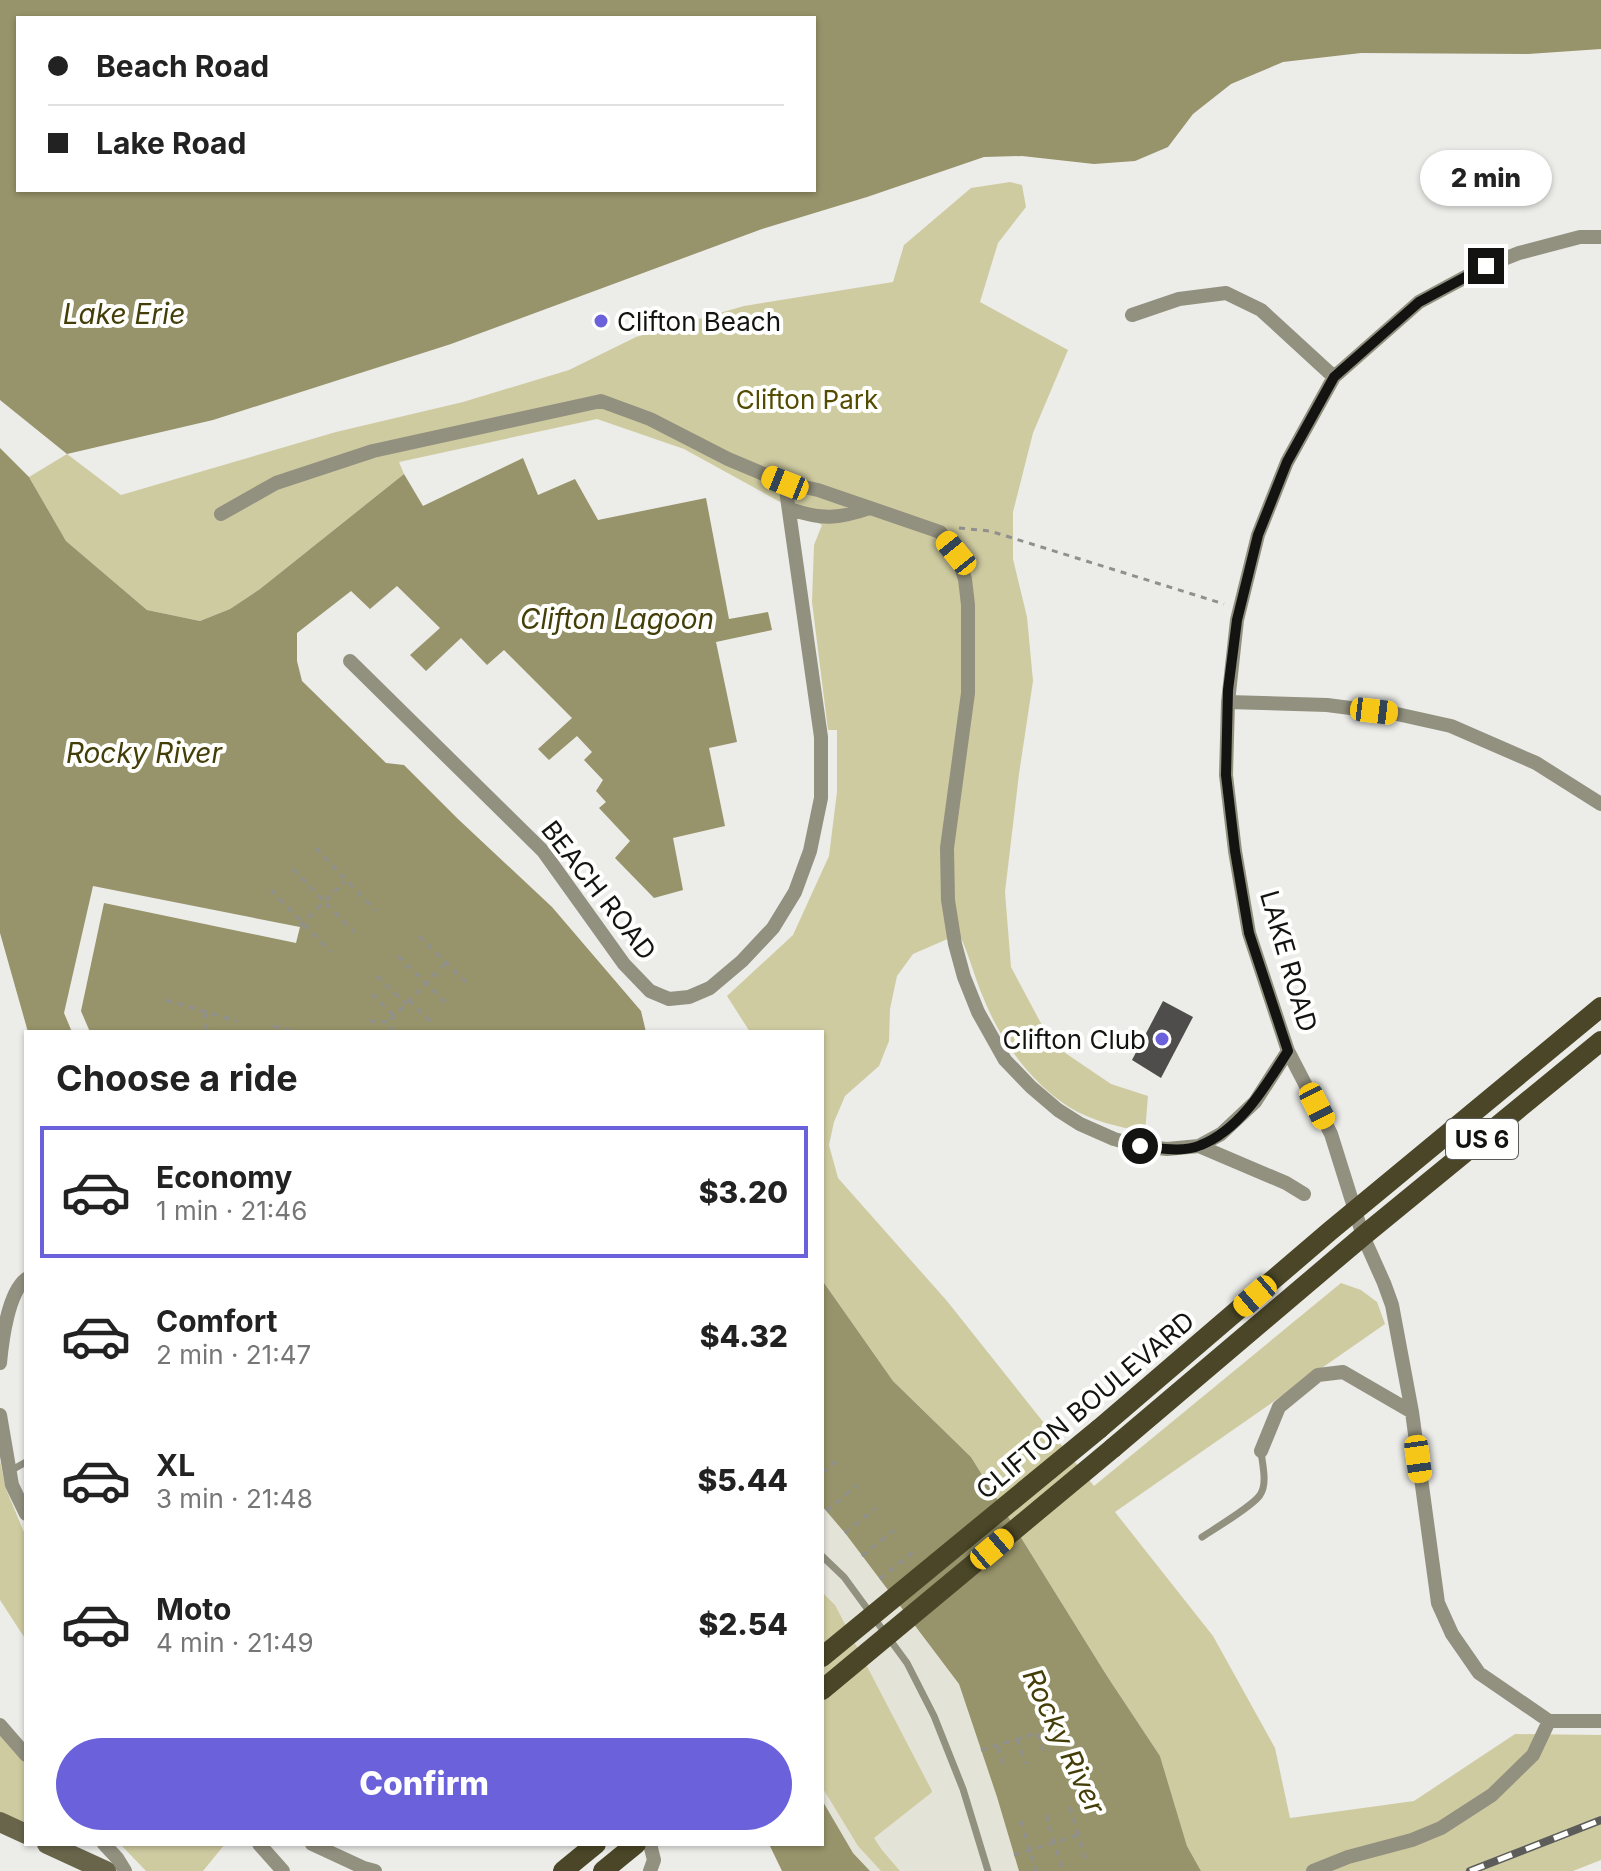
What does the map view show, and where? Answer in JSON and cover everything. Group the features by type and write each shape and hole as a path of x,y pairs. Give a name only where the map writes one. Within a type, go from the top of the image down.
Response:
{"main road":[{"name":"CLIFTON BOULEVARD","path":"824,1655 1601,1007"},
{"name":"CLIFTON BOULEVARD","path":"824,1688 1363,1236 1601,1041"},
{"path":"563,1871 594,1846"},
{"path":"603,1871 634,1846"}],"street":[{"name":"LAKE ROAD","path":"1549,1721 1479,1673 1452,1634 1438,1603 1412,1412 1392,1305 1363,1236 1331,1134 1288,1051 1249,933 1235,855 1226,775 1228,702 1237,620 1258,535 1287,462 1334,377 1419,302 1486,266 1519,253 1580,237 1601,237"},
{"path":"1132,315 1179,299 1226,293 1261,310 1334,377"},
{"path":"221,514 276,483 373,451 601,401 650,419 728,459 785,483 818,490 940,532 956,553 965,579 968,605 968,693 947,848 948,900 964,977 978,1012 1005,1060 1031,1087 1080,1124 1114,1139 1167,1149 1199,1146 1221,1134 1255,1102 1288,1051"},
{"name":"BEACH ROAD","path":"350,661 543,851 624,964 650,991 669,999 689,997 710,988 742,961 773,928 795,892 810,851 821,798 821,737 785,483"},
{"path":"790,509 811,516 844,517 870,508"},
{"path":"1228,702 1327,705 1397,714 1451,726 1536,763 1601,804"},
{"path":"1199,1146 1286,1183 1304,1194"},
{"path":"0,1363 11,1304 24,1281"},
{"path":"1261,1451 1279,1407 1318,1375 1343,1372 1412,1412"},
{"path":"0,1415 12,1485 24,1510"},
{"path":"1313,1871 1441,1828 1492,1795 1523,1765 1533,1755 1549,1721 1601,1721"},
{"path":"0,1727 24,1753"},
{"path":"0,1822 24,1833"},
{"path":"51,1846 106,1871"},
{"path":"106,1846 125,1871"},
{"path":"261,1846 283,1871"},
{"path":"317,1846 375,1871"},
{"path":"650,1846 654,1860 650,1871"}],"lane":[{"path":"1202,1537 1261,1495 1264,1484 1261,1451"},
{"path":"10,1471 24,1463"},
{"path":"824,1558 844,1577 907,1663 934,1716 963,1789 988,1871"}],"path":[{"path":"940,532 956,528 990,531 1240,609"},
{"path":"316,848 376,911"},
{"path":"293,869 354,932"},
{"path":"302,925 347,880"},
{"path":"271,890 331,952"},
{"path":"419,936 471,987"},
{"path":"398,956 448,1005"},
{"path":"392,1030 394,1016 446,963"},
{"path":"377,976 431,1022"},
{"path":"372,994 394,1016"},
{"path":"166,1000 237,1021"},
{"path":"205,1012 207,1030"},
{"path":"369,1021 392,1022"},
{"path":"273,1026 289,1030"},
{"path":"824,1471 837,1461"},
{"path":"827,1511 857,1485"},
{"path":"845,1533 876,1508"},
{"path":"862,1556 894,1530"},
{"path":"880,1579 913,1552"},
{"path":"981,1750 1038,1733 1045,1756"},
{"path":"1017,1739 1026,1764"},
{"path":"997,1745 1005,1770"},
{"path":"1070,1807 1086,1861"},
{"path":"1046,1815 1062,1868"},
{"path":"1021,1821 1036,1871"},
{"path":"1014,1855 1079,1835"}],"shaded area":[{"path":"824,1508 959,1684 1019,1871 870,1871 853,1853 824,1803"}],"green space":[{"name":"Clifton Park","path":"1010,182 1022,185 1026,207 998,243 980,302 1068,350 1033,433 1013,512 1013,559 1027,617 1033,681 1005,892 1011,967 1052,1044 1111,1084 1148,1096 1145,1132 1106,1123 1078,1112 1055,1097 1029,1073 998,1029 959,934 913,954 897,976 890,1009 889,1041 879,1066 845,1096 834,1122 829,1145 838,1178 947,1301 1094,1486 1341,1283 1361,1290 1377,1302 1385,1324 1115,1512 1213,1636 1275,1748 1290,1818 1414,1801 1515,1734 1601,1735 1601,1860 1573,1871 1201,1871 1187,1846 1160,1756 971,1457 893,1381 824,1283 824,1030 749,1030 727,996 793,935 829,856 837,792 837,730 828,730 812,602 814,545 822,525 684,449 597,419 399,462 404,474 260,589 230,609 200,621 147,610 66,541 29,477 67,454 121,495 336,432 463,402 569,370 636,337 744,306 893,282 904,245 971,188"},
{"path":"0,1461 6,1489 24,1532 24,1637 0,1600"},
{"path":"824,1594 835,1605 932,1791 874,1838 900,1871 881,1871 858,1846 824,1790"},
{"path":"0,1729 24,1753 24,1833 0,1822"},
{"path":"122,1846 223,1846 203,1871 146,1871"}],"water":[{"name":"Lake Erie","path":"0,0 1601,0 1601,49 1528,54 1361,53 1283,62 1231,84 1193,114 1168,147 1135,161 1094,164 1022,156 984,157 762,229 451,344 213,420 67,454 0,400"},
{"name":"Rocky River","path":"0,448 29,477 66,541 147,610 200,621 230,609 260,589 404,474 423,506 523,458 538,495 575,479 598,520 706,498 729,619 768,612 772,630 716,642 737,742 709,748 725,826 673,838 683,890 654,898 615,858 630,841 599,808 606,802 596,791 603,780 584,760 592,752 577,736 549,760 538,749 572,718 504,650 487,665 461,638 426,671 410,655 440,628 397,586 370,609 351,591 297,633 297,661 302,681 386,763 404,765 552,907 641,1011 646,1030 89,1030 81,1011 104,903 296,943 300,927 93,886 64,1013 71,1030 27,1030 0,933"},
{"name":"Rocky River","path":"824,1283 893,1381 971,1457 1160,1756 1187,1846 1201,1871 1019,1871 959,1684 824,1508"},
{"path":"824,1803 853,1853 870,1871 782,1871 770,1846 824,1846"}],"building":[{"name":"Clifton Club","path":"1163,1001 1193,1017 1161,1078 1132,1060"}],"railway":[{"path":"1470,1871 1601,1820"}],"place":[{"name":"Clifton Beach","path":"601,321"},
{"name":"Clifton Club","path":"1162,1039"}],"route":[{"path":"1140,1146 1167,1149 1199,1146 1221,1134 1255,1102 1288,1051 1249,933 1226,775 1228,690 1237,620 1258,535 1287,462 1334,377 1419,302 1486,266"}],"water label":[{"name":"Clifton Lagoon","path":"617,619"}]}
